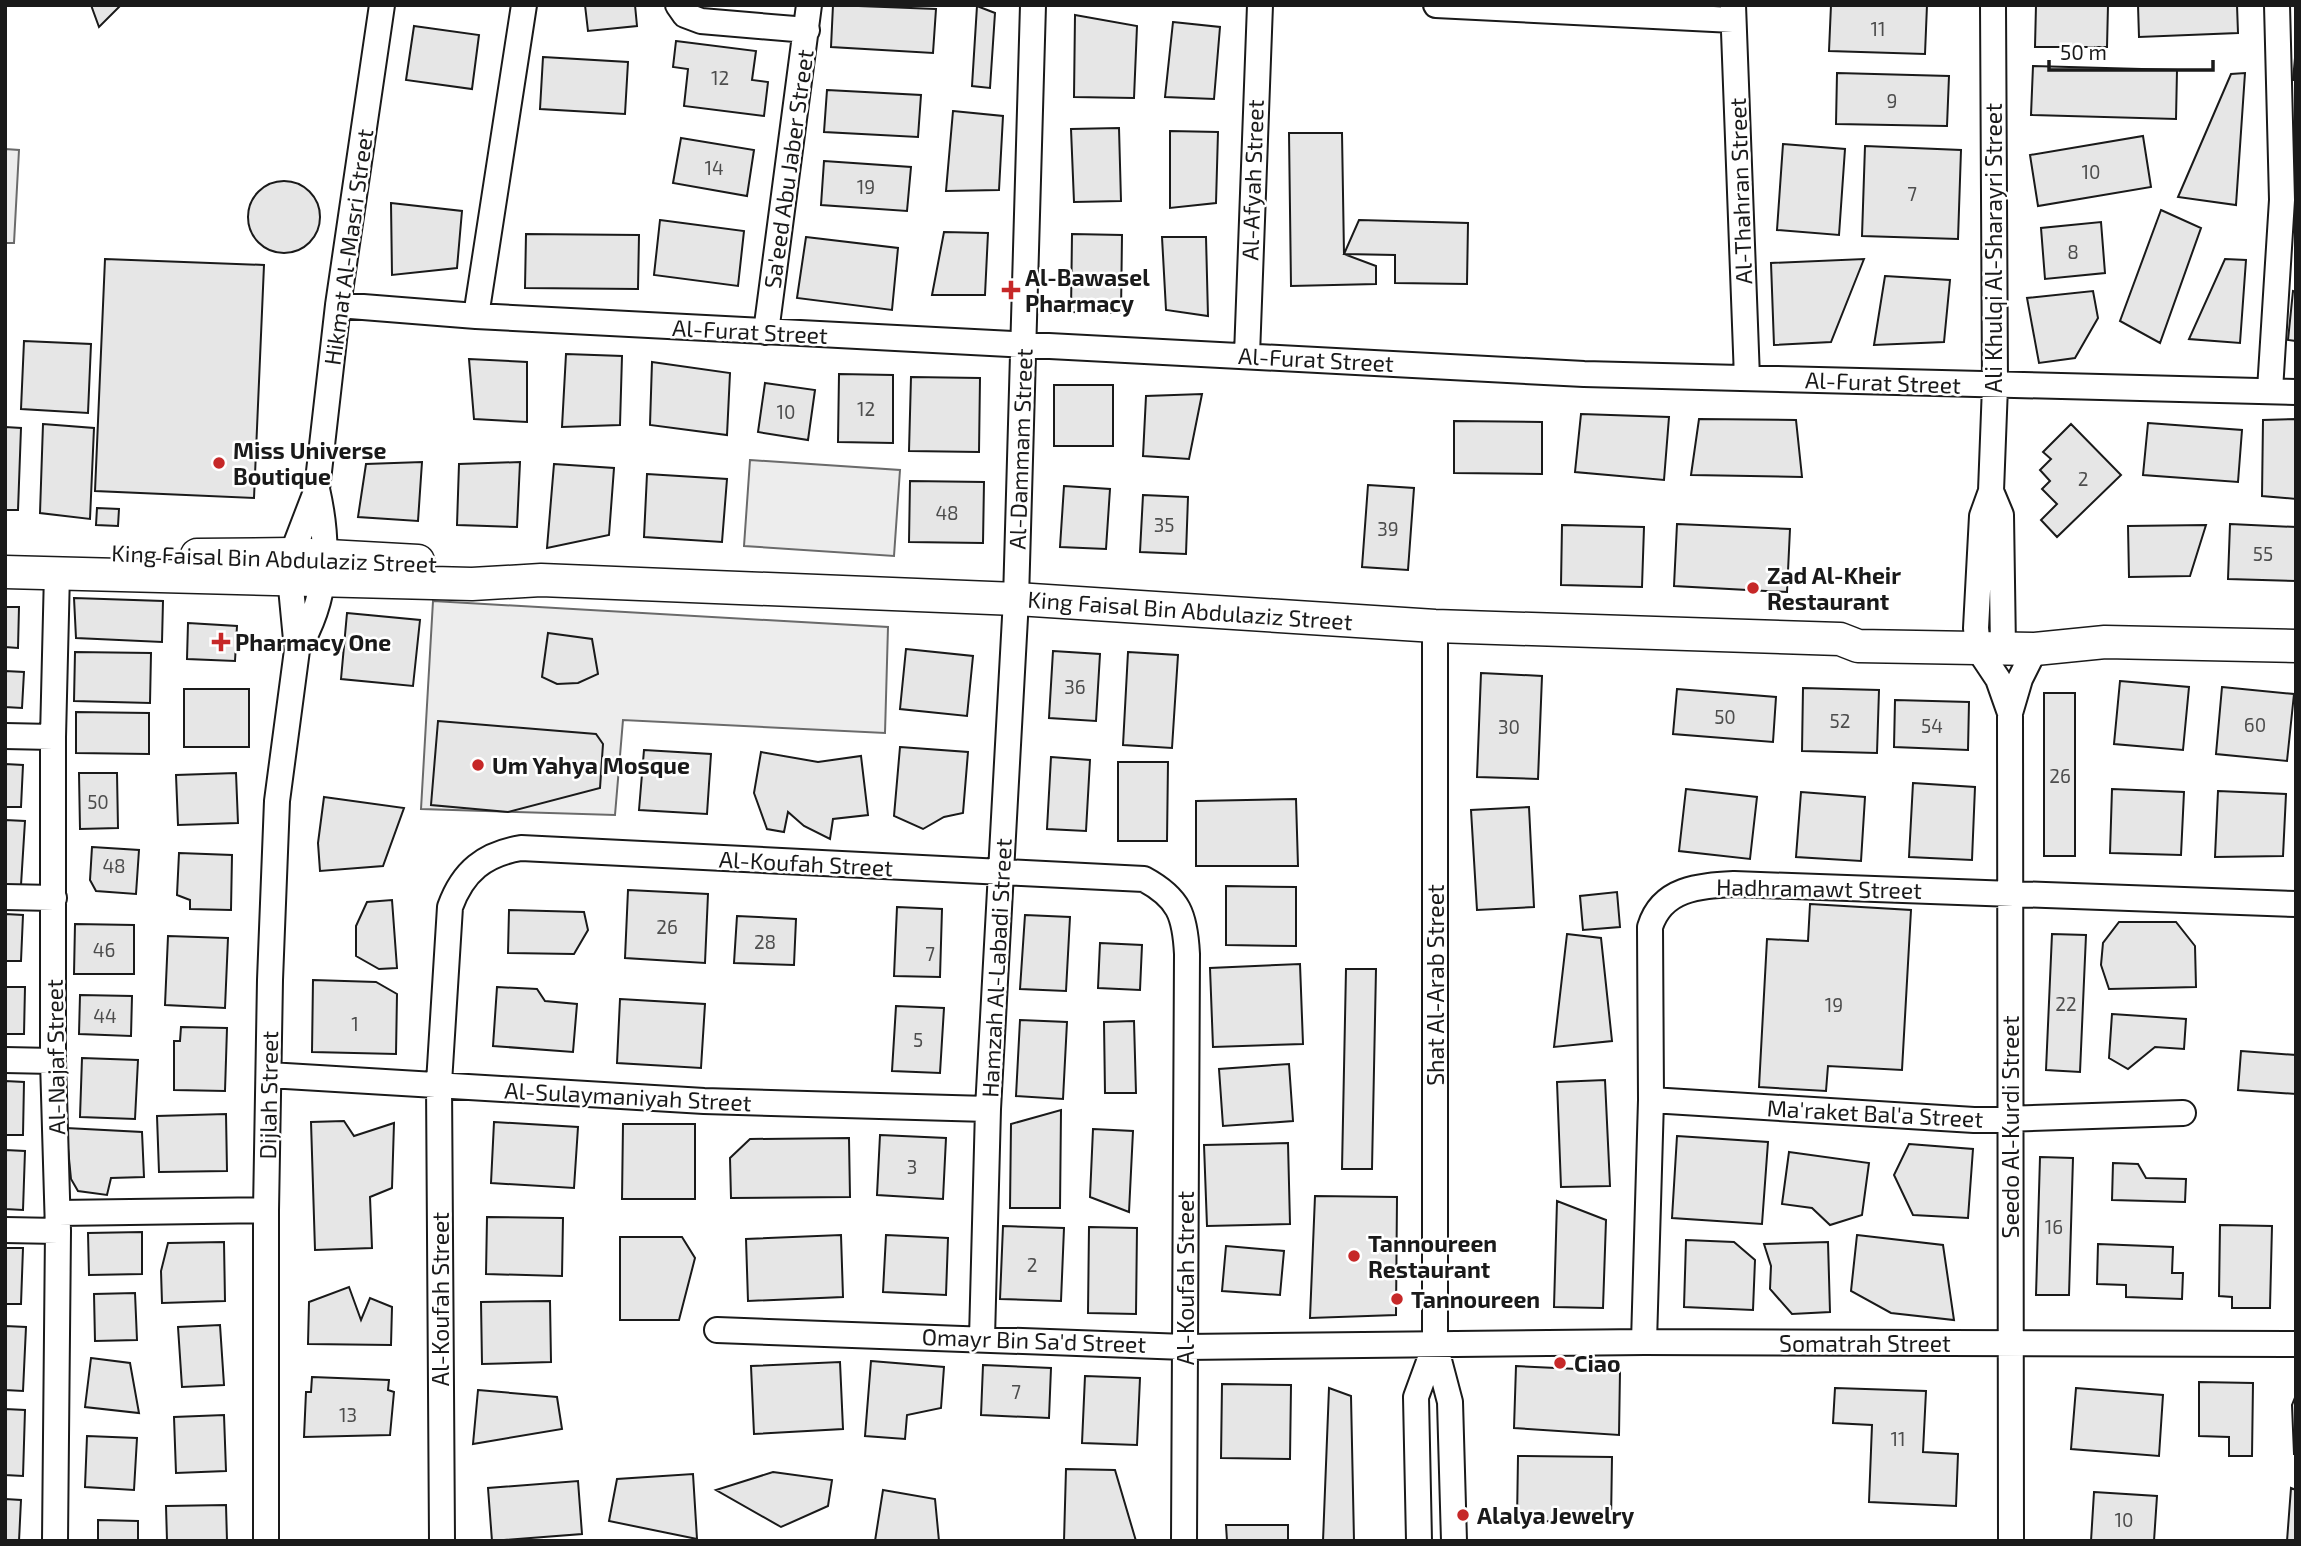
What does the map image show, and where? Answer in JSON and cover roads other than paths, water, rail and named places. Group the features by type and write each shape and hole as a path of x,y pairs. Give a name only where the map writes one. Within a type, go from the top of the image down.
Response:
{"main road":[{"name":"King Faisal Bin Abdulaziz Street","path":"5,551 325,567 474,565 541,579 1016,599 1435,626 1840,639 1857,632 1990,639 2085,636 2105,642"},
{"name":"King Faisal Bin Abdulaziz Street","path":"5,572 57,573 291,565"},
{"name":"King Faisal Bin Abdulaziz Street","path":"1990,639 2035,649 2105,642 2296,646"}],"street":[{"name":"Hikmat Al-Masri Street","path":"325,567 317,489 338,305 382,5"},
{"path":"476,316 524,5"},
{"path":"678,5 685,15 701,21 807,30"},
{"name":"Sa'eed Abu Jaber Street","path":"766,332 809,5"},
{"name":"Al-Dammam Street","path":"1016,599 1033,5"},
{"name":"Al-Afyah Street","path":"1247,355 1260,5"},
{"path":"1437,5 1733,12"},
{"name":"Ali Khulqi Al-Sharayri Street","path":"1990,639 2001,515 1991,491 1995,386 1993,5"},
{"path":"2270,390 2289,200 2277,5"},
{"name":"Al-Thahran Street","path":"1733,12 1747,378"},
{"name":"Al-Furat Street","path":"338,305 476,316 1584,374 1995,386 2296,391"},
{"name":"Hikmat Al-Masri Street","path":"291,565 317,489"},
{"name":"Dijlah Street","path":"266,1541 265,1210 270,980 277,801 297,650 291,565"},
{"name":"Dijlah Street","path":"297,650 320,601 325,567"},
{"name":"Al-Najaf Street","path":"55,1541 58,1222 53,1061 53,737 57,573"},
{"name":"Hamzah Al-Labadi Street","path":"982,1338 988,1108 1016,599"},
{"name":"Shat Al-Arab Street","path":"1435,626 1435,1345 1450,1402 1454,1541"},
{"name":"Seedo Al-Kurdi Street","path":"1990,639 1997,680 2010,713"},
{"name":"Seedo Al-Kurdi Street","path":"2011,1541 2010,713 2035,649"},
{"path":"5,736 53,737"},
{"name":"Al-Koufah Street","path":"442,1541 439,1083 450,907 466,875 498,852 522,848 1144,879 1163,889 1177,903 1186,928 1187,954 1184,1541"},
{"name":"Hadhramawt Street","path":"1644,1342 1651,1100 1650,927 1658,909 1674,895 1704,885 1734,884 2296,904"},
{"path":"5,897 54,898"},
{"path":"5,1060 53,1061"},
{"name":"Al-Sulaymaniyah Street","path":"269,1075 439,1083 704,1101 988,1108"},
{"name":"Ma'raket Bal'a Street","path":"1651,1100 2011,1120 2183,1113"},
{"path":"5,1230 58,1222 265,1210"},
{"name":"Omayr Bin Sa'd Street","path":"717,1330 1185,1347 1435,1345"},
{"name":"Somatrah Street","path":"1435,1345 1644,1342 2296,1344"},
{"name":"Shat Al-Arab Street","path":"1419,1541 1416,1397 1435,1345"}],"place":[{"name":"Al-Bawasel Pharmacy","path":"1011,290"},
{"name":"Miss Universe Boutique","path":"219,463"},
{"name":"Zad Al-Kheir Restaurant","path":"1753,588"},
{"name":"Pharmacy One","path":"221,642"},
{"name":"Um Yahya Mosque","path":"478,765"},
{"name":"Tannoureen Restaurant","path":"1354,1256"},
{"name":"Tannoureen","path":"1397,1299"},
{"name":"Ciao","path":"1560,1363"},
{"name":"Alalya Jewelry","path":"1463,1515"}]}
